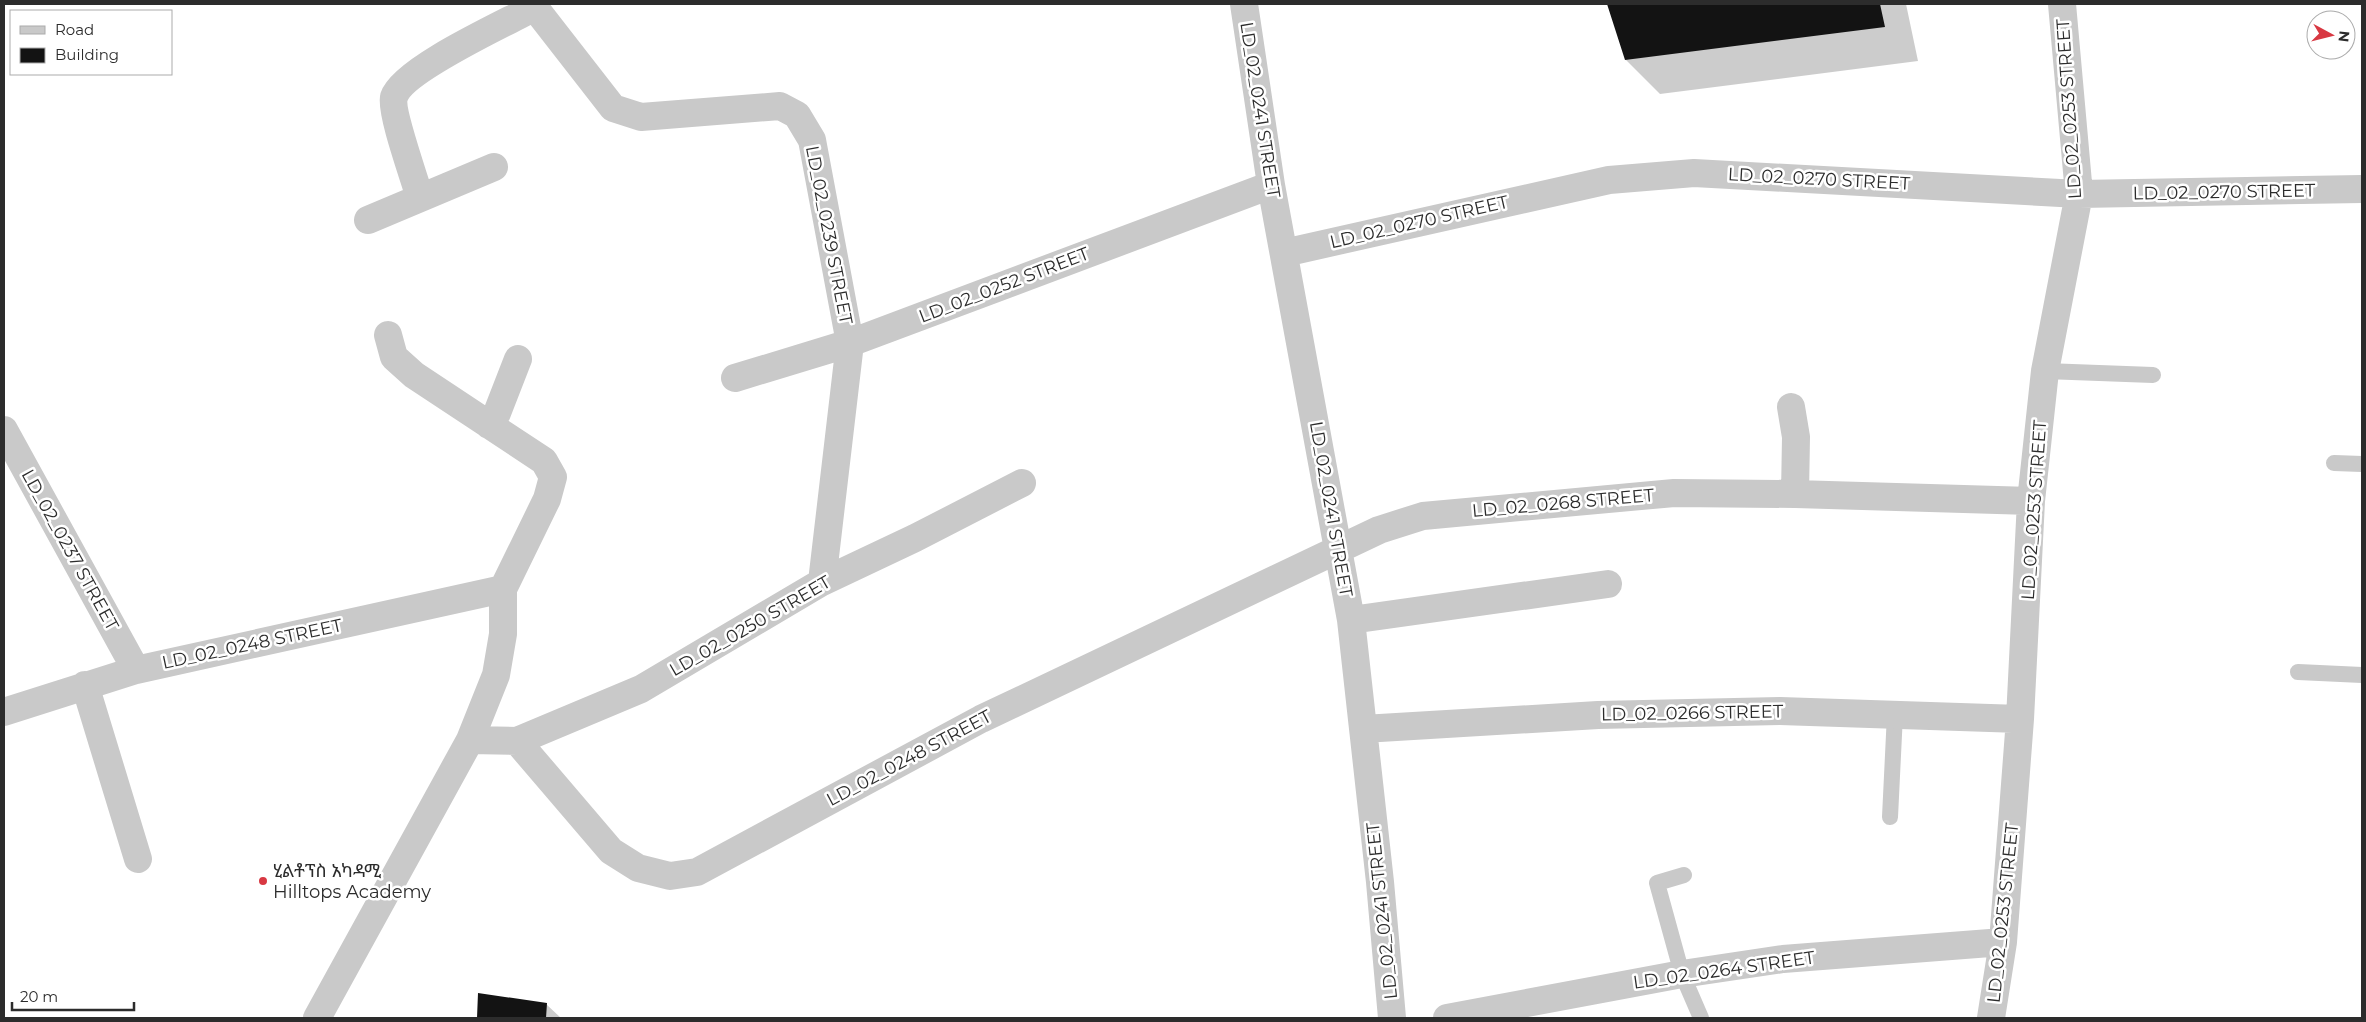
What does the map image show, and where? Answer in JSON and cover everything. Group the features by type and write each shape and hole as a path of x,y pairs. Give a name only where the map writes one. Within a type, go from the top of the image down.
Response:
{"street":[{"name":"LD_02_0241 STREET","path":"1244,4 1271,185 1351,620 1380,882 1392,1018"},
{"name":"LD_02_0253 STREET","path":"1991,1018 2003,942 2020,718 2031,501 2045,371 2079,194 2062,4"},
{"name":"LD_02_0239 STREET","path":"420,198 395,114 394,99 402,83 426,66 534,6 613,108 641,117 780,106 797,115 812,140 850,343 822,582"},
{"path":"368,220 494,166"},
{"name":"LD_02_0270 STREET","path":"1284,253 1609,180 1694,173 2079,194 2362,189"},
{"name":"LD_02_0252 STREET","path":"735,378 850,343 1271,185"},
{"path":"317,1018 470,740 496,674 503,634 503,589 547,499 553,477 544,461 414,375 394,357 388,336"},
{"path":"489,425 497,413 518,359"},
{"path":"1791,407 1796,437 1795,494"},
{"name":"LD_02_0237 STREET","path":"4,430 136,670"},
{"name":"LD_02_0250 STREET","path":"470,740 517,741 641,689 822,582 915,538 1022,483"},
{"name":"LD_02_0268 STREET","path":"1338,550 1379,530 1423,516 1674,493 1795,494 2031,501"},
{"name":"LD_02_0248 STREET","path":"517,741 610,851 638,868 670,876 697,872 981,719 1338,550"},
{"path":"1351,620 1608,584"},
{"name":"LD_02_0248 STREET","path":"4,712 136,670 503,589"},
{"path":"85,685 138,859"},
{"name":"LD_02_0266 STREET","path":"1363,729 1598,715 1780,711 2020,718"},
{"name":"LD_02_0264 STREET","path":"1447,1018 1682,974 1783,959 2003,942"}],"lane":[{"path":"2045,371 2153,375"},
{"path":"2334,463 2362,464"},
{"path":"2298,672 2362,675"},
{"path":"1890,817 1895,714"},
{"path":"1684,875 1657,883 1682,974 1701,1018"}],"building":[{"path":"1607,4 1880,4 1885,27 1625,60"},
{"path":"478,993 547,1003 546,1018 477,1018"}],"place":[{"name":"ሂልቶፕስ አካዳሚ Hilltops Academy","path":"263,881"}]}
